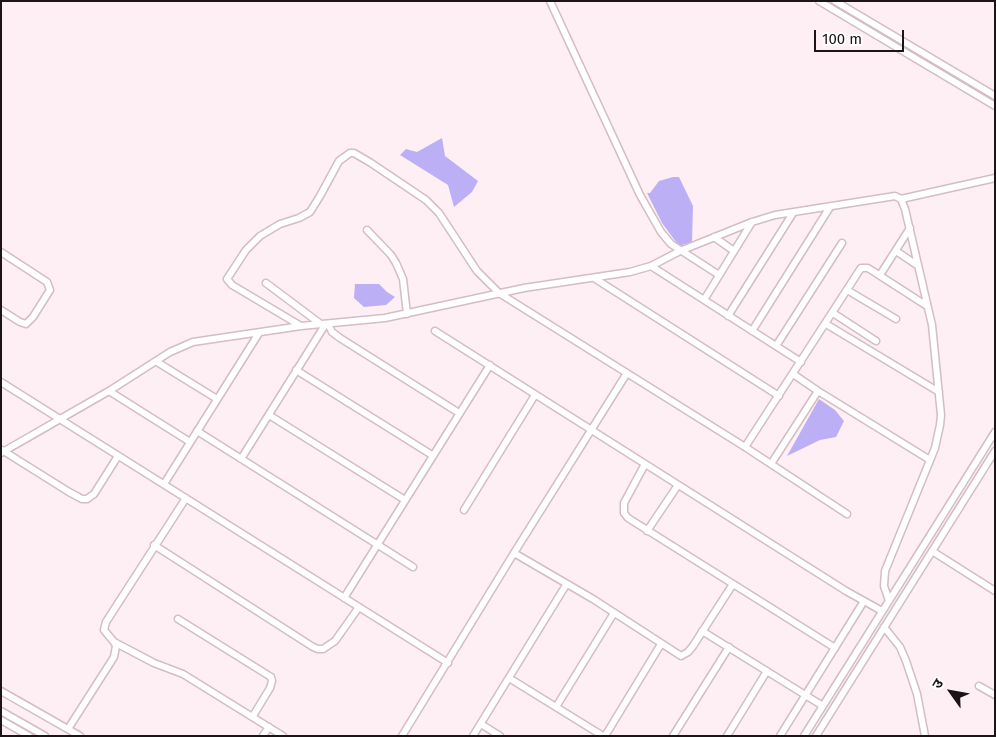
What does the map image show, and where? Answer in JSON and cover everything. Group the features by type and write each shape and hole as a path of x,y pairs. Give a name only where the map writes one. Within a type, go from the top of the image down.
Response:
{"street":[{"path":"550,1 640,195 661,232 680,251 719,275"},
{"path":"819,1 995,106"},
{"path":"835,1 995,96"},
{"path":"301,326 232,285 227,278 246,250 260,236 280,224 310,212 339,161 350,153 358,155 426,200 439,213 477,271 500,292 847,514"},
{"path":"2,451 60,420 175,350 193,342 301,326 407,314 500,292 630,272 651,266 714,237 775,215 891,196 901,199 995,178"},
{"path":"889,601 884,586 884,571 930,460 940,425 940,392 934,337 910,228 901,199"},
{"path":"752,331 830,207"},
{"path":"728,316 793,213"},
{"path":"704,300 752,222"},
{"path":"880,275 910,228"},
{"path":"366,230 391,255 396,263 403,279 407,314"},
{"path":"714,237 734,251"},
{"path":"776,346 842,243"},
{"path":"896,251 917,265"},
{"path":"1,252 47,282 50,286 50,290 44,300 26,324 1,310"},
{"path":"651,266 801,362"},
{"path":"745,447 861,268 868,268 927,306"},
{"path":"594,278 779,396"},
{"path":"266,283 325,324 340,338 460,413"},
{"path":"847,290 896,319"},
{"path":"833,313 876,341"},
{"path":"241,459 325,324"},
{"path":"826,324 940,392"},
{"path":"435,331 678,485 882,611"},
{"path":"164,484 259,332"},
{"path":"157,362 217,400"},
{"path":"344,598 490,365"},
{"path":"296,370 432,455"},
{"path":"402,736 627,373"},
{"path":"793,374 930,460"},
{"path":"1,382 448,663"},
{"path":"109,391 190,442"},
{"path":"771,464 818,391"},
{"path":"464,510 535,395"},
{"path":"270,415 405,500"},
{"path":"197,431 413,567"},
{"path":"804,736 995,432"},
{"path":"2,451 82,499 87,499 94,494 118,456"},
{"path":"816,736 995,452"},
{"path":"645,464 624,502 624,513 628,518 836,648"},
{"path":"648,531 678,485"},
{"path":"186,498 106,622 104,630 114,642 154,663 183,674 283,736"},
{"path":"154,545 318,649 323,649 335,641 359,607"},
{"path":"932,551 995,591"},
{"path":"514,553 614,613 676,654 684,655 688,652 733,584"},
{"path":"473,736 566,585"},
{"path":"780,736 864,601"},
{"path":"556,707 614,613"},
{"path":"178,619 271,677 270,688 253,716"},
{"path":"884,627 900,647 906,660 917,694 925,736"},
{"path":"702,631 823,706"},
{"path":"68,729 111,663 116,651 114,642"},
{"path":"509,678 604,736 662,644"},
{"path":"673,736 729,647"},
{"path":"727,736 768,671"},
{"path":"979,686 995,695"},
{"path":"1,691 80,736"},
{"path":"1,711 45,736"},
{"path":"1,720 29,736"},
{"path":"481,724 500,736"},
{"path":"263,736 269,727"}],"shaded area":[{"path":"442,138 445,156 478,181 472,192 454,207 448,185 400,155 406,149 417,152"},
{"path":"679,177 693,206 692,242 679,246 662,223 647,193 650,193 659,181"},
{"path":"355,284 379,284 395,297 386,305 364,307 354,298"},
{"path":"819,399 835,410 844,421 836,437 820,440 787,456"}]}
